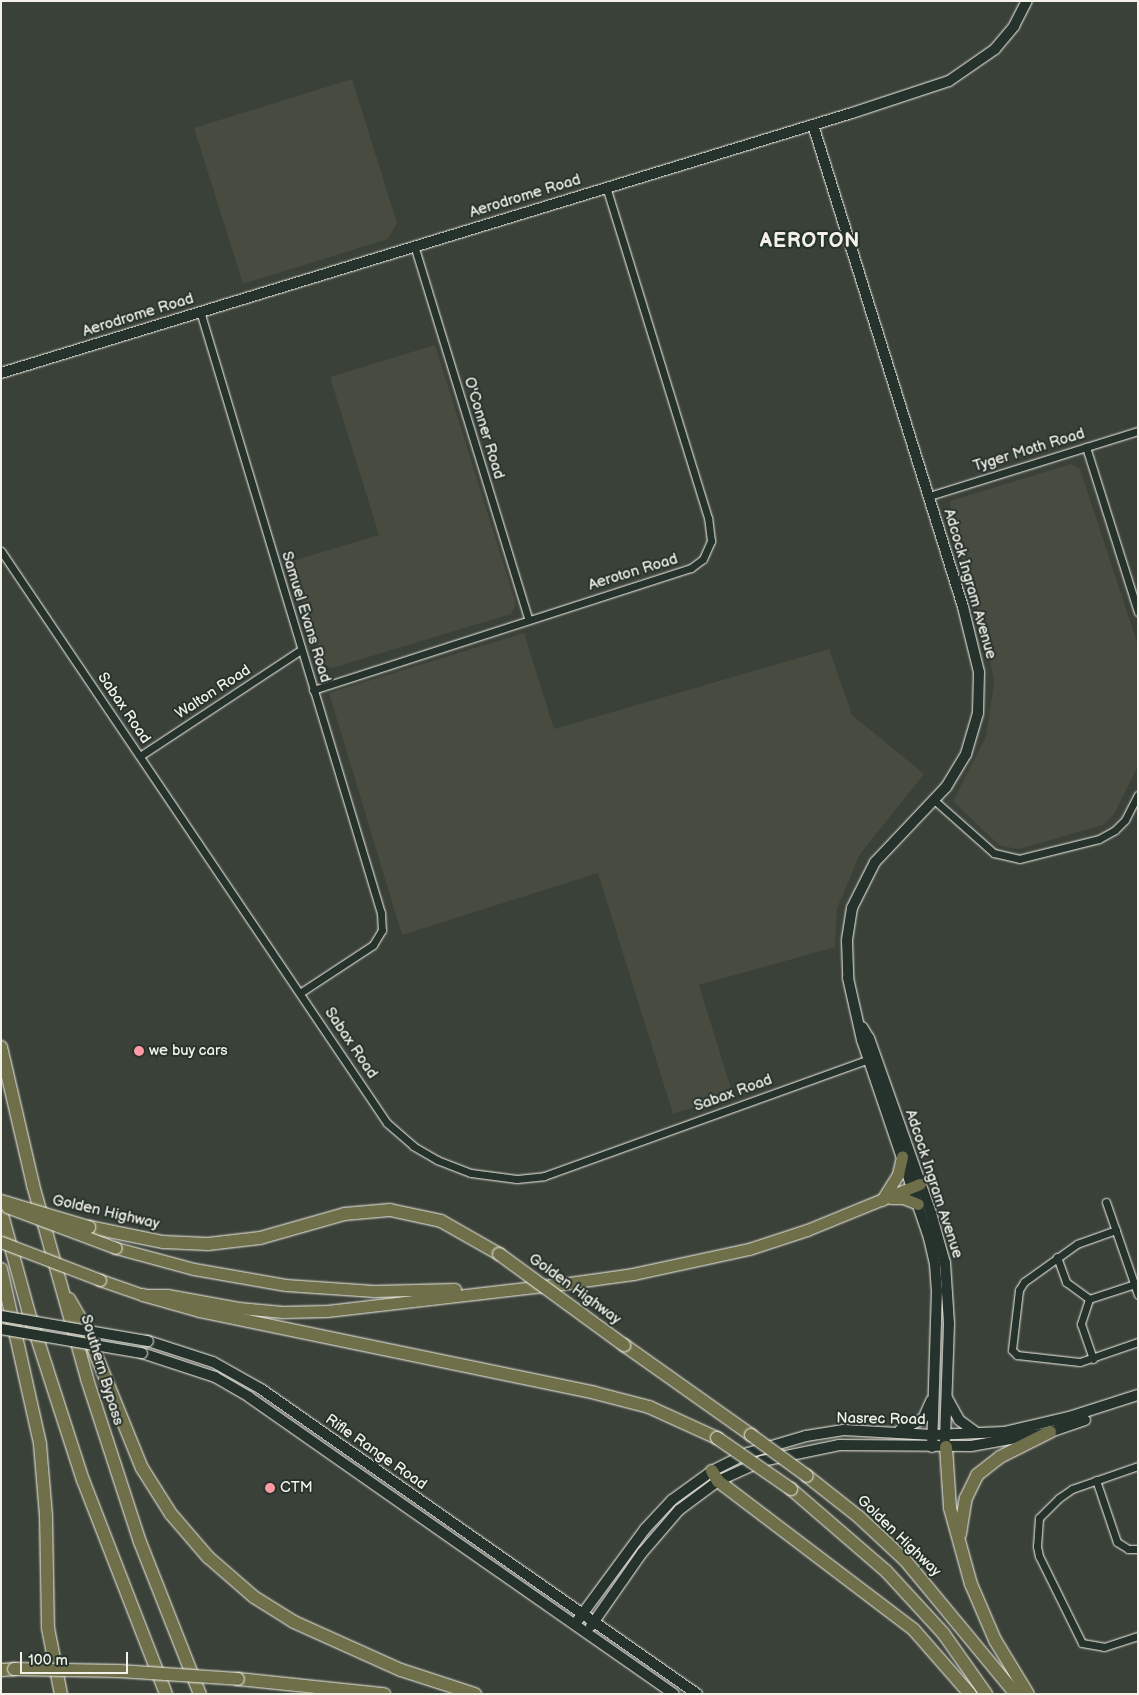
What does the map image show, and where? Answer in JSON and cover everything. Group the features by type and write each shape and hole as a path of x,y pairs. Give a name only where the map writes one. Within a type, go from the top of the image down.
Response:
{"highway":[{"name":"Southern Bypass","path":"1,1047 60,1284 140,1542 200,1694"},
{"name":"Golden Highway","path":"1,1202 89,1227 164,1242 208,1244 260,1238 344,1214 390,1210 441,1221 499,1254 807,1476 859,1517 905,1560 1016,1694"},
{"path":"1,1210 28,1310 77,1463 166,1694"},
{"path":"1,1269 40,1444 46,1516 48,1628 61,1694"},
{"path":"60,1284 83,1323 142,1468 171,1514 208,1557 254,1597 294,1622 401,1670 475,1694"},
{"path":"143,1295 209,1312 595,1393 649,1407 717,1438 791,1489 886,1571 943,1633 986,1694"},
{"path":"958,1544 966,1498 978,1475 994,1461 1050,1432"},
{"path":"945,1441 950,1508 958,1544 995,1640 1028,1694"},
{"path":"715,1476 914,1630 970,1694"},
{"path":"8,1670 119,1671 238,1679 384,1694"}],"main road":[{"name":"Aerodrome Road","path":"1,373 414,244 813,125 927,88 964,73 985,58 1005,38 1027,1"},
{"name":"Adcock Ingram Avenue","path":"813,125 976,649 980,685 978,713 969,745 959,768 934,800 884,850 867,875 852,908 846,957 852,996 902,1156 916,1185 918,1204 929,1238 938,1290 932,1447"},
{"name":"Adcock Ingram Avenue","path":"871,1058 945,1263 949,1324 945,1392 945,1441"},
{"path":"882,1200 898,1174 902,1156"},
{"path":"1,1242 143,1295 167,1295 239,1308 292,1312 345,1309 633,1274 693,1262 807,1230 916,1185"},
{"path":"882,1200 903,1198 918,1204"},
{"path":"1,1202 116,1248 194,1269 286,1285 374,1290 517,1287"},
{"name":"Rifle Range Road","path":"1,1316 148,1341 212,1362 261,1389 696,1694"},
{"name":"Rifle Range Road","path":"1,1329 142,1353 169,1360 215,1377 249,1397 674,1694"},
{"path":"886,1432 909,1428 923,1419 934,1386"},
{"path":"945,1392 959,1420 980,1434"},
{"name":"Nasrec Road","path":"586,1632 642,1553 679,1510 715,1476 762,1461 806,1450 839,1445 932,1447 945,1441 1058,1420 1138,1395"},
{"name":"Nasrec Road","path":"575,1624 652,1522 672,1500 715,1476 748,1453 806,1436 844,1430 933,1435 945,1441 990,1444 1050,1432 1138,1402"},
{"path":"565,1601 582,1603 597,1595"},
{"path":"608,1631 604,1618 611,1597"}],"street":[{"name":"Aeroton Road","path":"314,690 528,619 691,568 703,559 711,541 708,518 606,187"},
{"name":"O'Conner Road","path":"414,244 528,619"},
{"name":"Samuel Evans Road","path":"200,311 381,913 382,930 373,945 300,993"},
{"name":"Tyger Moth Road","path":"929,496 1138,431"},
{"path":"1086,447 1138,612"},
{"name":"Sabax Road","path":"1,551 387,1123 413,1146 437,1160 492,1177 517,1179 550,1175 871,1058"},
{"name":"Walton Road","path":"140,756 302,650"},
{"path":"934,800 994,853 1019,859 1099,839 1115,830 1125,820 1138,795"},
{"path":"1106,1202 1136,1283 1138,1295"},
{"path":"1116,1230 1078,1244 1057,1257 1021,1286 1012,1350 1017,1355 1080,1362 1138,1342"},
{"path":"1057,1257 1066,1282 1089,1299"},
{"path":"1089,1299 1136,1283"},
{"path":"1089,1299 1082,1324 1093,1359"},
{"path":"1138,1466 1072,1489 1044,1511 1038,1523 1039,1556 1082,1643 1104,1647 1138,1636"},
{"path":"1096,1480 1117,1542 1128,1549 1138,1549"}],"shaded area":[{"path":"352,79 397,223 388,239 243,284 194,128"},
{"path":"435,345 516,604 511,614 332,668 322,663 289,562 379,535 330,377"},
{"path":"1071,464 1080,469 1138,645 1138,766 1114,814 1103,825 1020,849 1000,846 953,801 986,737 994,683 986,637 953,529 950,501"},
{"path":"524,633 554,729 829,649 852,715 924,774 860,854 837,908 835,947 699,985 733,1095 673,1114 598,873 402,935 329,693"}],"place":[{"name":"we buy cars","path":"139,1051"},
{"name":"CTM","path":"270,1488"}],"district":[{"name":"AEROTON","path":"810,241"}]}
